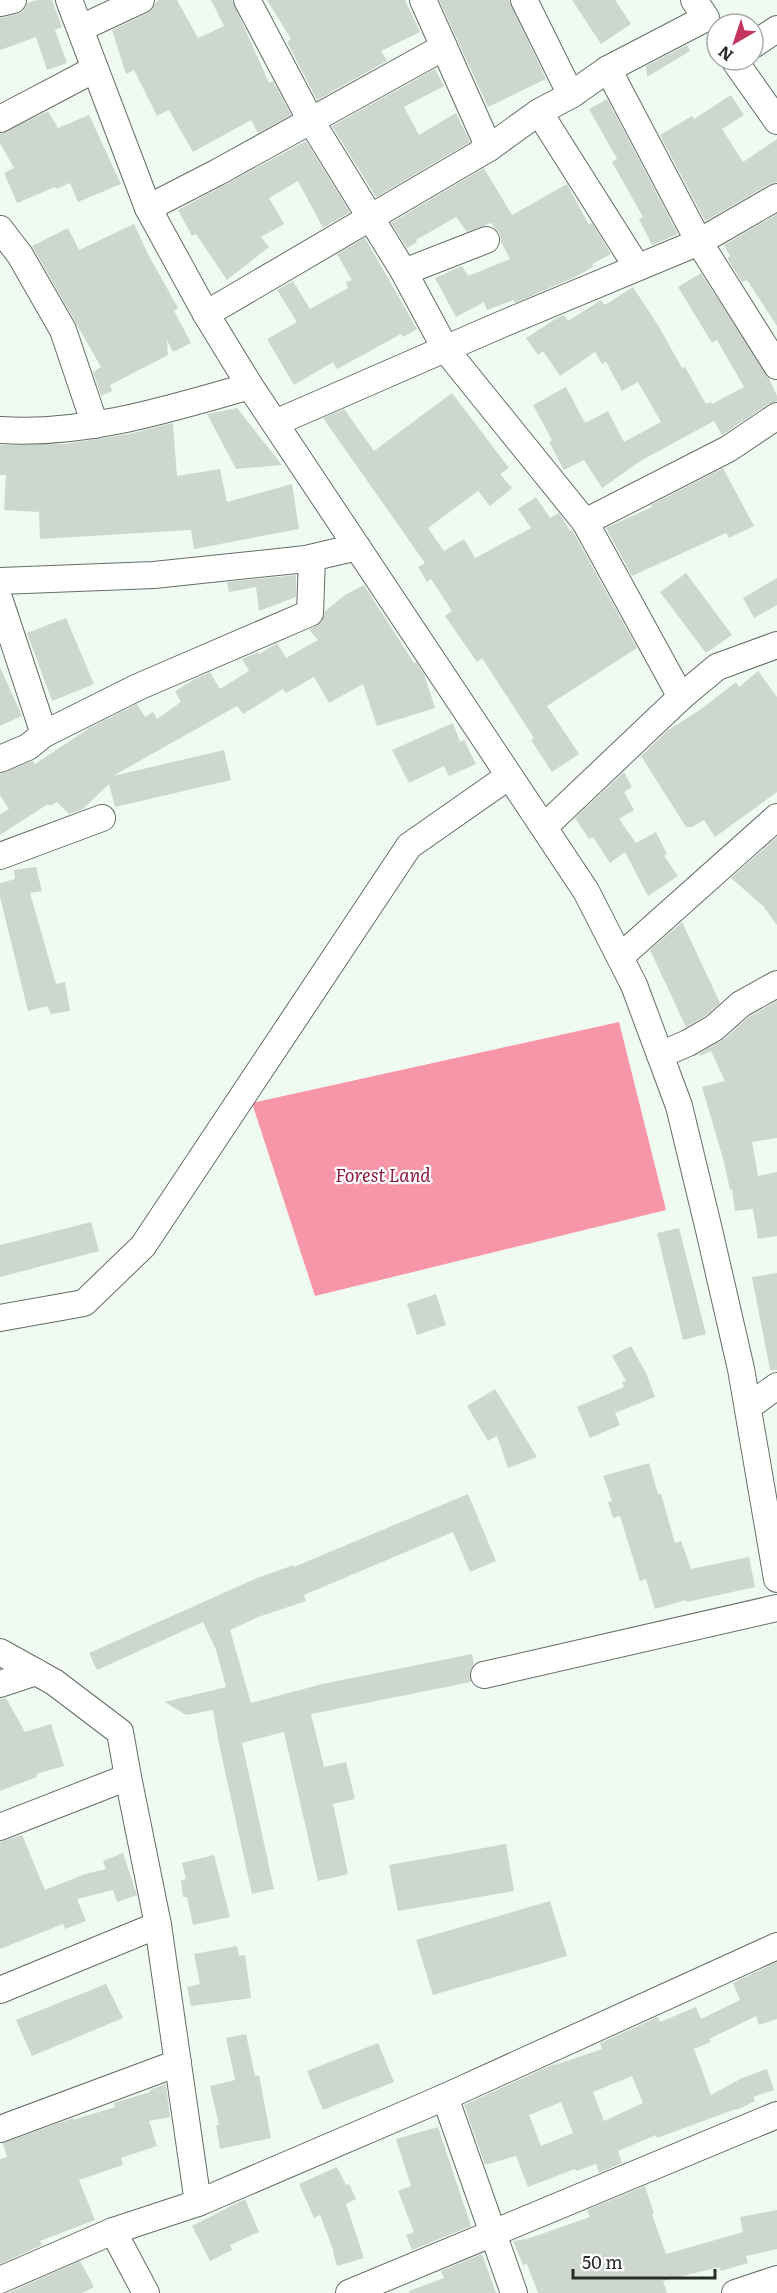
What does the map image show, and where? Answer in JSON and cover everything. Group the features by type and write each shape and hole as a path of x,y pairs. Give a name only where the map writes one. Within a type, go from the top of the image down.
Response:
{"street":[{"path":"0,3 13,0"},
{"path":"69,0 148,208 206,314 250,386 586,891 634,985 680,1106 739,1358 777,1579"},
{"path":"81,28 141,0"},
{"path":"247,0 311,121 404,272 446,350 585,522 681,697"},
{"path":"423,0 489,148"},
{"path":"524,0 571,95"},
{"path":"206,314 489,148 539,112 571,95 609,69 705,18"},
{"path":"148,208 218,172 444,47"},
{"path":"0,119 95,69"},
{"path":"609,69 699,242 777,366"},
{"path":"742,72 777,121"},
{"path":"539,112 637,267"},
{"path":"275,423 699,242 777,197"},
{"path":"0,229 20,255 63,330 94,425"},
{"path":"404,272 486,240"},
{"path":"0,430 20,431 94,425 157,412 250,386"},
{"path":"585,522 728,449 777,416"},
{"path":"0,581 154,575 312,558 357,547"},
{"path":"0,759 28,747 44,734 138,687 310,613 312,558"},
{"path":"0,601 44,734"},
{"path":"544,827 681,697 717,667 776,647"},
{"path":"0,1318 84,1303 143,1246 409,846 509,776"},
{"path":"620,957 777,817"},
{"path":"0,856 102,818"},
{"path":"660,1055 714,1028 741,1004 777,984"},
{"path":"748,1407 777,1386"},
{"path":"483,1675 777,1608"},
{"path":"0,1652 54,1682 120,1732 158,1925 198,2203"},
{"path":"0,1684 36,1672"},
{"path":"0,1827 128,1777"},
{"path":"0,1990 158,1925"},
{"path":"0,2280 113,2231 198,2203 445,2097 777,1946"},
{"path":"0,2129 178,2063"},
{"path":"445,2097 514,2293"},
{"path":"349,2293 777,2115"},
{"path":"113,2231 146,2293"},
{"path":"735,2293 777,2279"}],"green space":[{"name":"Forest Land","path":"619,1022 666,1210 315,1296 252,1103"}],"building":[{"path":"52,0 62,27 55,30 67,63 47,70 36,37 0,50 0,18 24,11 27,3"},
{"path":"158,0 177,0 198,38 224,26 211,0 232,0 269,83 273,81 291,115 258,133 251,120 193,152 169,110 157,116 134,70 126,74 112,30 148,13"},
{"path":"267,0 405,0 420,32 381,51 387,61 317,100 287,42 291,39"},
{"path":"439,0 509,0 546,79 488,107"},
{"path":"572,0 615,0 631,24 601,44"},
{"path":"687,45 690,51 647,77 646,66"},
{"path":"435,69 444,86 404,107 419,135 456,113 470,142 376,197 332,126"},
{"path":"731,95 744,115 722,129 743,162 777,139 777,182 705,221 660,135 692,116 694,119"},
{"path":"607,99 678,234 652,245 639,219 643,217 612,162 617,159 589,109"},
{"path":"48,111 58,128 89,115 121,184 78,202 70,183 17,203 4,173 14,168 0,143 0,134"},
{"path":"306,141 350,212 323,228 298,181 269,198 284,224 261,237 269,247 227,280 196,234 192,236 178,210"},
{"path":"484,168 512,215 567,184 589,225 592,223 611,254 592,264 593,267 575,277 515,303 514,300 487,310 484,302 456,317 435,278 462,266 468,276 510,259 501,242 500,234 491,223 467,232 456,217 416,240 417,242 407,248 391,223"},
{"path":"777,214 777,326 747,280 742,282 727,258 730,256 724,245"},
{"path":"134,224 178,308 174,311 191,343 173,352 167,340 168,355 110,385 112,391 101,396 93,372 101,367 32,246 68,228 79,250"},
{"path":"365,238 417,329 403,337 401,334 337,369 333,362 294,385 267,339 297,322 277,290 293,281 310,309 348,288 346,282 352,280 337,254"},
{"path":"701,273 769,378 777,401 722,435 714,421 642,460 602,488 584,460 564,470 549,442 552,440 533,405 566,387 585,423 608,411 624,442 661,422 638,382 622,391 606,362 602,364 595,352 560,376 543,351 538,355 526,338 557,318 564,315 568,321 601,300 605,305 633,287 706,404 711,402 712,404 744,387 717,340 712,343 678,287"},
{"path":"452,393 509,468 500,474 512,488 490,506 478,491 428,528 444,551 464,539 475,558 531,528 518,509 536,497 550,518 559,513 570,531 572,530 637,648 547,706 579,754 552,772 531,740 534,738 482,658 477,662 445,616 452,611 431,579 427,582 418,567 425,563 323,418 344,409 374,451"},
{"path":"237,408 282,465 236,469 207,414"},
{"path":"173,423 177,476 220,469 227,502 292,484 299,529 194,549 191,530 40,539 39,512 4,510 6,475 0,475 0,445 65,444 129,434"},
{"path":"723,468 754,526 729,538 726,533 632,576 606,528 652,507 651,505"},
{"path":"686,573 732,635 706,653 660,592"},
{"path":"296,575 296,597 259,611 256,587 229,592 227,582"},
{"path":"777,578 777,605 754,618 743,598"},
{"path":"364,585 414,663 416,662 424,674 435,708 377,726 363,684 329,703 314,677 286,693 283,689 243,714 237,706 113,776 224,750 231,780 115,807 109,784 83,809 69,814 57,802 50,806 48,804 0,835 0,814 9,809 0,795 0,774 33,761 35,764 91,727 137,704 145,717 153,712 157,719 181,702 175,691 210,672 220,689 249,671 242,659 258,652 259,654 277,643 286,658 318,640 309,630 322,622 325,611 345,595"},
{"path":"66,618 94,684 52,701 27,633"},
{"path":"0,667 22,716 0,726"},
{"path":"758,671 777,697 777,792 715,837 704,820 692,827 686,827 641,756 668,730 700,710 736,682 739,687"},
{"path":"453,723 460,742 464,740 476,764 449,776 444,766 409,783 392,750"},
{"path":"624,772 632,787 624,792 634,810 619,819 636,843 656,832 667,854 664,856 678,876 648,896 625,852 610,863 593,837 589,839 575,818"},
{"path":"777,837 777,925 763,906 731,878"},
{"path":"36,867 42,891 30,893 56,984 65,982 70,1011 51,1014 47,1006 28,1011 0,897 0,883 15,879 14,870"},
{"path":"682,922 720,1003 705,1016 686,1027 650,950"},
{"path":"777,1001 777,1138 752,1142 758,1176 777,1172 777,1236 758,1239 753,1209 735,1211 732,1189 730,1190 702,1087 725,1081 711,1051 700,1056 699,1054 724,1039 750,1016"},
{"path":"91,1222 99,1251 0,1277 0,1245"},
{"path":"679,1228 706,1334 683,1340 657,1233"},
{"path":"777,1273 777,1370 770,1370 752,1277"},
{"path":"436,1294 446,1325 417,1335 407,1304"},
{"path":"631,1346 646,1373 655,1397 615,1413 620,1425 590,1438 577,1407 624,1387 622,1382 626,1381 612,1356"},
{"path":"495,1389 537,1457 508,1468 497,1436 488,1441 467,1406"},
{"path":"649,1463 658,1494 661,1494 675,1543 681,1541 691,1569 749,1557 755,1587 687,1602 686,1600 655,1609 646,1579 640,1581 620,1516 613,1518 608,1502 612,1501 603,1476"},
{"path":"468,1494 496,1561 470,1572 453,1532 304,1595 306,1601 258,1617 230,1630 251,1703 322,1684 472,1654 474,1664 470,1671 471,1682 311,1714 324,1767 346,1762 355,1799 333,1804 348,1874 318,1881 284,1732 242,1743 274,1889 252,1894 213,1710 186,1715 165,1702 226,1687 216,1650 203,1622 97,1670 89,1653 257,1578 294,1565 294,1567"},
{"path":"6,1698 25,1732 51,1724 64,1766 36,1774 37,1777 0,1791 0,1699"},
{"path":"22,1835 45,1890 85,1874 106,1869 103,1861 123,1853 137,1895 117,1902 113,1890 77,1899 86,1921 65,1929 63,1924 0,1949 0,1842"},
{"path":"506,1844 514,1891 398,1911 389,1865"},
{"path":"214,1855 230,1917 193,1925 187,1897 183,1897 181,1880 186,1879 182,1863"},
{"path":"550,1901 567,1956 433,1995 416,1940"},
{"path":"237,1946 239,1956 245,1955 251,1998 191,2006 187,1987 200,1984 194,1954"},
{"path":"777,1962 777,2019 759,2025 756,2016 709,2039 711,2042 694,2049 711,2095 742,2078 767,2069 774,2090 753,2097 755,2101 737,2110 657,2138 656,2135 618,2151 622,2163 599,2173 596,2164 576,2171 575,2169 528,2187 516,2156 485,2165 464,2105 554,2064 602,2049 600,2043 658,2017 660,2022 696,2007 701,2019 740,2000 733,1983","holes":["632,2076 643,2103 604,2121 593,2092","561,2102 573,2133 541,2146 529,2115"]},
{"path":"106,1984 123,2018 32,2056 16,2020"},
{"path":"246,2034 255,2076 259,2075 271,2138 220,2149 216,2125 219,2125 210,2086 235,2080 226,2038"},
{"path":"378,2043 394,2082 323,2110 307,2071"},
{"path":"166,2084 170,2117 149,2121 157,2146 121,2158 123,2165 79,2180 95,2220 40,2241 42,2245 0,2264 0,2159 7,2157 3,2143 73,2118 73,2120 115,2107 114,2103 150,2092 149,2090"},
{"path":"438,2127 471,2226 412,2250 406,2235 414,2232 398,2191 411,2186 396,2139"},
{"path":"337,2167 356,2199 346,2204 364,2258 337,2266 320,2215 314,2218 299,2184"},
{"path":"645,2186 654,2214 652,2215 666,2254 743,2232 740,2217 777,2210 777,2249 746,2256 748,2263 721,2271 719,2267 663,2281 667,2293 538,2293 527,2264 523,2265 513,2241 527,2239 590,2217 587,2210"},
{"path":"245,2199 259,2232 230,2245 232,2250 210,2261 192,2226"},
{"path":"482,2254 496,2293 410,2293 409,2291 444,2278 441,2271"},
{"path":"80,2261 94,2287 82,2293 8,2293"}]}
